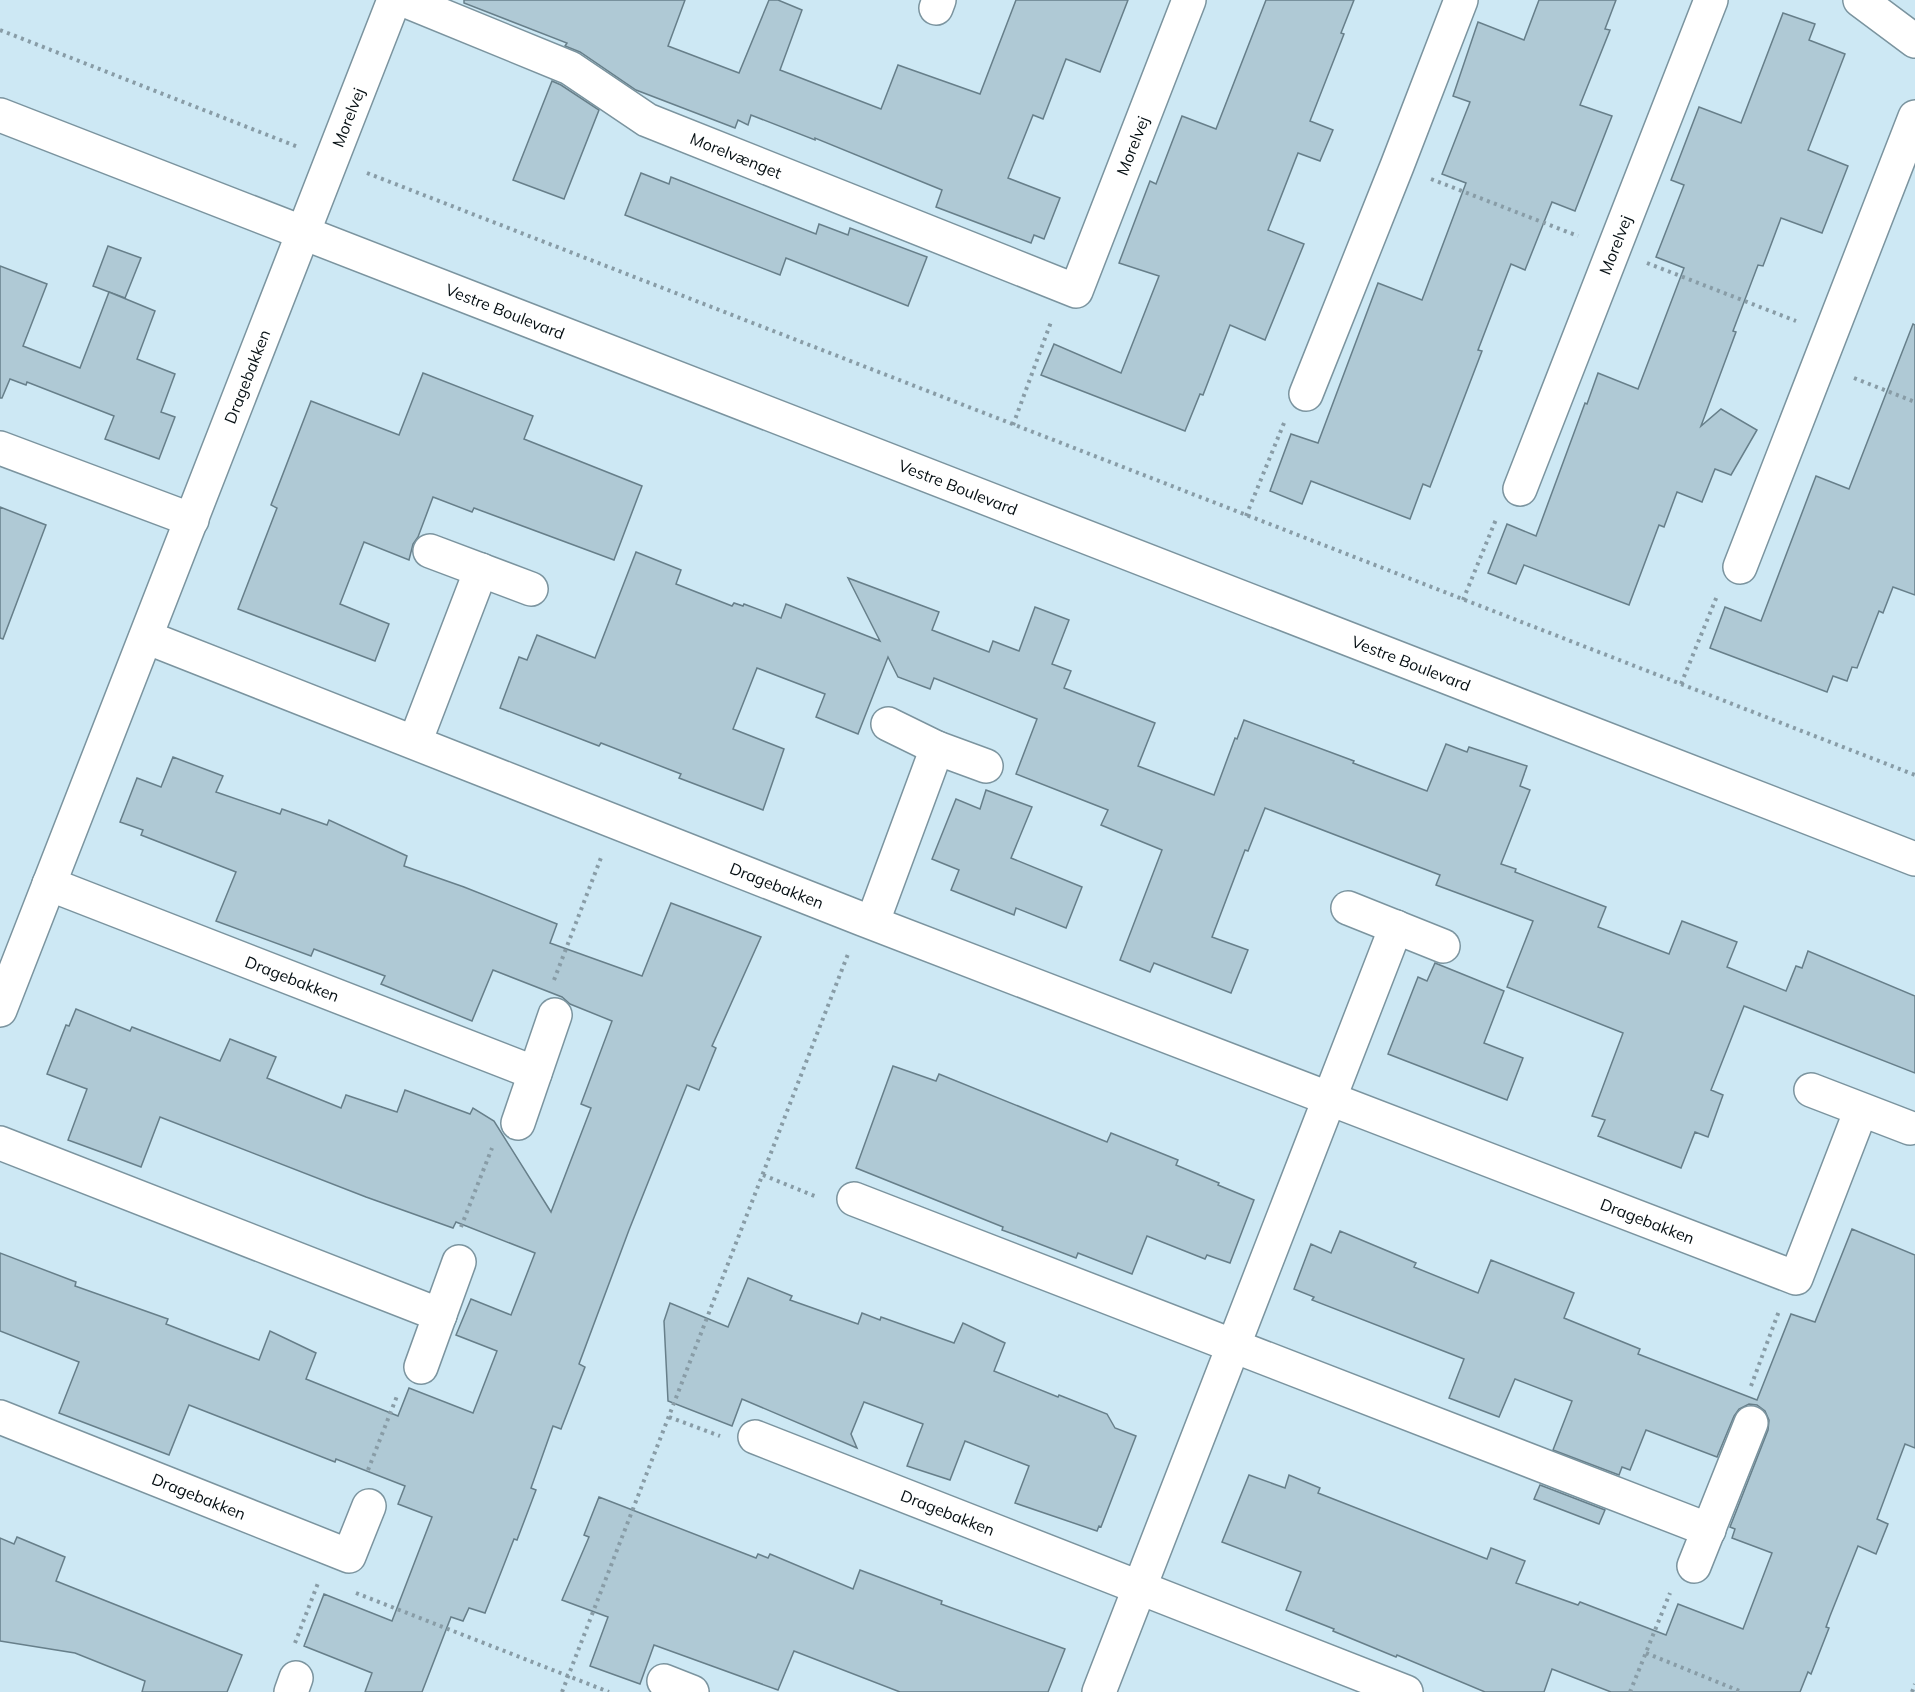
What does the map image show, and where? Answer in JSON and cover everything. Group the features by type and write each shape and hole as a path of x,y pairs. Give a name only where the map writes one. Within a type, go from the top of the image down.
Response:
{"street":[{"name":"Morelvej","path":"303,233 394,0"},
{"name":"Morelvænget","path":"404,0 570,68 647,120 1070,289"},
{"name":"Morelvej","path":"1070,289 1189,0"},
{"path":"1306,394 1461,0"},
{"name":"Morelvej","path":"1520,489 1711,0"},
{"path":"1860,0 1915,41"},
{"name":"Vestre Boulevard","path":"0,115 1915,859"},
{"path":"1740,567 1915,117"},
{"name":"Dragebakken","path":"0,1010 303,233"},
{"path":"0,448 192,520"},
{"path":"430,551 531,589"},
{"path":"415,742 481,570"},
{"name":"Dragebakken","path":"146,637 614,822 1796,1278"},
{"path":"888,724 937,748 986,766"},
{"path":"867,920 937,748"},
{"name":"Dragebakken","path":"49,884 535,1073"},
{"path":"1348,908 1443,946"},
{"path":"1099,1692 1396,927"},
{"path":"518,1123 555,1015"},
{"path":"1811,1090 1910,1128"},
{"path":"1796,1278 1861,1110"},
{"path":"0,1143 440,1315"},
{"path":"854,1199 1709,1530"},
{"path":"421,1367 459,1262"},
{"name":"Dragebakken","path":"0,1418 350,1556 369,1506"},
{"path":"1695,1566 1751,1423"},
{"name":"Dragebakken","path":"755,1437 1406,1692"}],"path":[{"path":"0,30 1915,775"},
{"path":"1012,425 1070,289"},
{"path":"1820,364 1915,402"},
{"path":"1246,516 1293,402 1306,394"},
{"path":"1463,600 1506,494 1520,489"},
{"path":"1681,684 1727,573 1740,567"},
{"path":"555,1015 545,1002 614,822"},
{"path":"562,1692 763,1175 867,920"},
{"path":"459,1262 453,1248 500,1126 518,1123"},
{"path":"763,1175 843,1208 854,1199"},
{"path":"1751,1423 1741,1411 1781,1305 1796,1278"},
{"path":"369,1506 358,1496 409,1365 421,1367"},
{"path":"669,1417 745,1445 755,1437"},
{"path":"1630,1692 1680,1569 1695,1566"},
{"path":"293,1685 287,1664 320,1579"},
{"path":"1646,1653 1742,1692"},
{"path":"1912,1692 1915,1684"}],"building":[{"path":"464,0 685,0 668,46 739,73 769,0 778,0 802,10 780,70 881,109 898,65 980,94 1016,0 1128,0 1100,72 1066,59 1043,119 1033,115 1008,178 1060,198 1044,239 1034,235 1031,243 936,207 942,190 815,138 815,140 751,115 748,125 738,120 735,128 636,90 580,52 565,46 567,43 464,3"},
{"path":"1266,0 1354,0 1341,33 1344,34 1310,121 1333,130 1320,161 1298,153 1268,230 1304,244 1265,340 1230,325 1203,395 1200,394 1185,431 1041,375 1054,344 1121,373 1159,276 1119,263 1150,181 1156,184 1182,116 1216,129"},
{"path":"1539,0 1616,0 1605,29 1610,30 1580,105 1612,116 1575,211 1552,202 1525,270 1511,264 1478,350 1482,351 1430,487 1423,484 1410,519 1311,481 1302,504 1270,491 1291,434 1318,443 1378,283 1422,300 1466,183 1442,174 1470,102 1453,96 1478,22 1524,40"},
{"path":"1783,13 1815,24 1809,40 1845,54 1808,150 1848,166 1822,233 1781,218 1763,266 1758,265 1701,426 1721,409 1757,430 1731,475 1715,469 1702,502 1677,492 1664,527 1659,525 1629,605 1524,565 1516,584 1488,573 1507,524 1536,536 1598,373 1638,389 1684,268 1656,257 1684,185 1671,180 1699,107 1741,123"},
{"path":"552,81 599,110 564,199 513,180"},
{"path":"641,173 669,184 671,177 816,234 819,224 848,235 850,228 927,257 908,306 786,258 780,275 625,215"},
{"path":"108,246 141,258 125,298 93,286"},
{"path":"0,266 47,284 23,346 80,368 109,292 155,311 137,359 175,374 161,412 175,417 159,459 105,439 114,416 27,382 26,385 10,379 0,398"},
{"path":"1913,324 1915,325 1915,595 1893,587 1883,613 1879,611 1857,668 1852,667 1847,681 1833,676 1827,692 1710,648 1725,607 1761,621 1816,476 1849,489"},
{"path":"423,373 533,416 524,439 642,486 614,560 474,508 472,512 433,497 418,537 413,544 409,560 364,542 340,604 389,624 375,661 238,609 277,508 271,505 311,401 399,435"},
{"path":"0,507 46,525 3,639 0,638"},
{"path":"636,552 681,570 676,584 732,606 734,603 743,606 744,604 781,618 786,604 880,641 848,578 939,612 932,630 989,652 993,641 1019,651 1035,607 1069,620 1052,664 1071,671 1064,688 1155,723 1138,766 1214,795 1244,720 1427,791 1446,744 1467,752 1469,747 1527,766 1520,786 1530,790 1501,864 1516,869 1515,872 1606,907 1598,927 1669,954 1682,921 1737,942 1727,967 1786,991 1796,966 1802,968 1808,951 1915,996 1915,1073 1744,1006 1711,1090 1723,1095 1708,1137 1695,1132 1681,1168 1598,1136 1605,1120 1592,1116 1623,1033 1507,987 1533,921 1436,885 1440,875 1265,808 1248,851 1245,850 1212,937 1248,950 1231,993 1154,963 1150,972 1120,960 1162,850 1101,825 1108,810 1016,774 1037,719 934,678 930,689 898,677 888,657 858,734 816,717 825,694 757,668 733,729 784,749 763,810 679,778 681,774 500,708 519,657 527,660 537,635 595,658"},
{"path":"173,757 223,776 216,792 280,814 282,809 327,825 329,820 407,856 404,866 557,924 550,943 642,976 671,903 761,937 712,1046 716,1048 699,1090 687,1085 579,1364 585,1367 561,1429 553,1426 531,1488 536,1490 485,1613 469,1608 463,1621 451,1617 422,1692 365,1692 372,1673 304,1646 324,1594 392,1621 432,1517 398,1504 405,1486 336,1459 335,1462 189,1405 169,1455 59,1413 79,1362 0,1331 0,1253 76,1282 75,1286 168,1319 166,1324 259,1360 270,1331 316,1353 306,1379 398,1416 409,1388 473,1413 497,1351 456,1335 471,1299 511,1315 535,1253 456,1222 453,1228 366,1197 160,1117 141,1167 68,1140 87,1089 47,1074 66,1025 69,1026 76,1009 130,1031 132,1027 220,1061 230,1039 276,1057 267,1078 341,1108 346,1095 397,1112 405,1090 470,1114 473,1108 494,1121 551,1212 591,1108 581,1104 612,1021 570,1004 562,997 493,970 472,1021 381,984 385,976 314,949 311,956 216,921 236,872 141,835 143,830 120,822 137,778 161,787"},
{"path":"986,790 1032,807 1011,858 1082,887 1066,928 1016,908 1014,915 951,890 959,870 932,859 956,799 980,809"},
{"path":"1435,963 1504,991 1484,1043 1523,1058 1507,1100 1388,1054 1418,977 1427,981"},
{"path":"893,1066 936,1081 939,1074 1107,1142 1111,1133 1178,1160 1176,1165 1254,1200 1230,1263 1207,1255 1205,1259 1147,1236 1132,1274 1078,1253 1076,1258 1002,1230 1003,1227 856,1168"},
{"path":"1852,1229 1915,1255 1915,1448 1905,1444 1877,1519 1888,1524 1876,1554 1858,1546 1830,1616 1826,1627 1829,1628 1811,1674 1808,1672 1800,1692 1611,1692 1552,1669 1544,1692 1485,1692 1286,1610 1301,1572 1222,1542 1249,1475 1285,1488 1289,1475 1320,1488 1318,1493 1487,1559 1491,1548 1525,1561 1516,1583 1578,1605 1580,1602 1666,1635 1678,1604 1743,1629 1772,1553 1732,1538 1735,1529 1730,1527 1768,1430 1769,1420 1765,1411 1757,1405 1749,1404 1739,1409 1717,1457 1646,1430 1630,1470 1622,1467 1619,1475 1553,1450 1572,1401 1515,1379 1499,1417 1449,1398 1464,1359 1312,1300 1314,1297 1294,1289 1311,1244 1331,1253 1340,1231 1416,1263 1414,1267 1478,1293 1491,1260 1574,1293 1564,1318 1640,1349 1638,1354 1757,1400 1791,1314 1815,1322"},
{"path":"748,1278 792,1296 790,1300 858,1324 862,1313 880,1320 881,1317 954,1343 963,1323 1005,1343 994,1371 1107,1414 1115,1428 1136,1436 1101,1527 1099,1526 1097,1531 1015,1503 1029,1466 965,1441 950,1480 907,1466 923,1424 864,1402 851,1434 857,1448 742,1399 732,1426 668,1401 664,1321 670,1303 728,1327"},
{"path":"1540,1485 1605,1510 1599,1524 1534,1499"},
{"path":"599,1497 756,1558 758,1554 768,1558 770,1554 853,1589 860,1570 942,1601 941,1604 1065,1649 1048,1692 900,1692 794,1651 778,1690 654,1645 640,1684 590,1666 608,1617 562,1600 589,1537 584,1535"},
{"path":"17,1537 65,1557 56,1581 242,1655 227,1692 142,1692 145,1681 75,1653 0,1641 0,1538 14,1544"}]}
